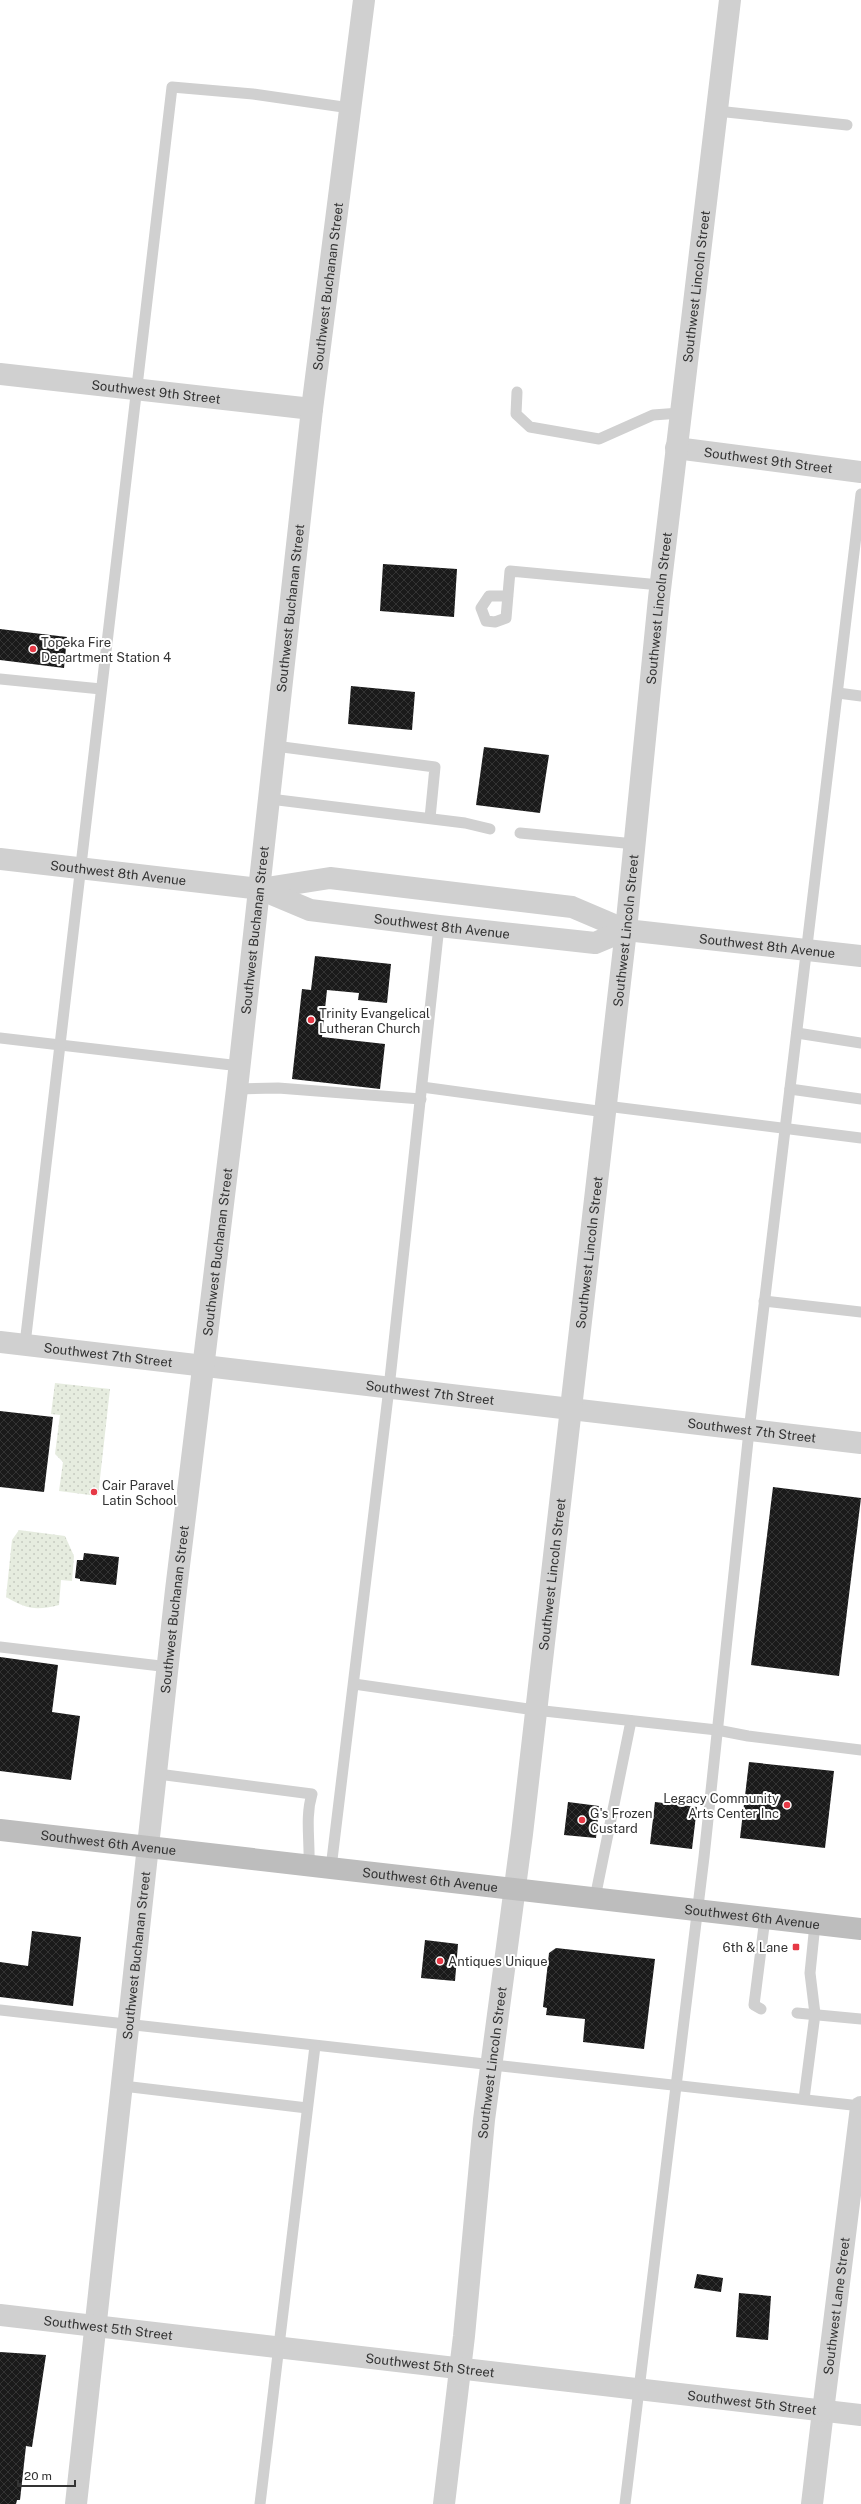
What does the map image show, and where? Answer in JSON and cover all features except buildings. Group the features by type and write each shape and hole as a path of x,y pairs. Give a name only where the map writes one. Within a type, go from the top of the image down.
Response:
{"main road":[{"name":"Southwest 6th Avenue","path":"0,1830 309,1864 330,1868 861,1929"}],"street":[{"name":"Southwest Buchanan Street","path":"76,2504 98,2327 123,2086 203,1366 260,889 312,409 364,0"},
{"name":"Southwest Lincoln Street","path":"444,2504 460,2369 490,2066 515,1889 626,930 660,585 730,0"},
{"name":"Southwest 9th Street","path":"0,374 312,409"},
{"name":"Southwest 9th Street","path":"676,448 861,472"},
{"name":"Southwest 8th Avenue","path":"0,859 260,889 330,878 572,907 626,930 861,956"},
{"name":"Southwest 8th Avenue","path":"260,889 310,910 439,926 595,943 626,930"},
{"name":"Southwest 7th Street","path":"0,1342 389,1388 570,1407 749,1431 861,1443"},
{"name":"Southwest Lane Street","path":"812,2504 861,2106"},
{"name":"Southwest 5th Street","path":"0,2315 861,2415"}],"lane":[{"path":"25,1344 135,390 172,87 253,94 350,108"},
{"path":"717,111 847,125"},
{"path":"517,392 516,414 530,427 599,439 653,415 680,413"},
{"path":"625,2504 717,1730 764,1301 838,693 858,545 861,494"},
{"path":"508,596 510,571 660,585"},
{"path":"0,679 101,689"},
{"path":"838,693 861,696"},
{"path":"275,746 435,767 430,818"},
{"path":"270,799 430,818 490,829"},
{"path":"520,833 635,844"},
{"path":"330,1868 354,1684 389,1388 439,926"},
{"path":"797,1033 861,1043"},
{"path":"0,1038 240,1066"},
{"path":"422,1087 861,1138"},
{"path":"237,1089 278,1088 421,1099"},
{"path":"790,1089 861,1099"},
{"path":"764,1301 861,1312"},
{"path":"0,1647 169,1667"},
{"path":"354,1684 535,1710 717,1730 748,1736 861,1750"},
{"path":"595,1898 631,1721"},
{"path":"158,1774 312,1794 307,1811 310,1834 309,1864"},
{"path":"761,2009 754,2005 765,1918"},
{"path":"804,2099 815,2014 810,1973 815,1924"},
{"path":"0,2010 490,2066 861,2106"},
{"path":"797,2013 861,2019"},
{"path":"260,2504 277,2348 315,2046"},
{"path":"123,2086 307,2108"}],"shaded area":[{"path":"55,1383 110,1389 98,1496 59,1491 63,1462 55,1454 60,1415 51,1414"},
{"path":"19,1530 65,1536 74,1556 72,1581 61,1580 59,1605 44,1608 31,1608 6,1597 12,1540"}],"place":[{"name":"Topeka Fire Department Station 4","path":"33,649"},
{"name":"Trinity Evangelical Lutheran Church","path":"311,1020"},
{"name":"Cair Paravel Latin School","path":"94,1492"},
{"name":"Legacy Community Arts Center Inc","path":"787,1805"},
{"name":"G's Frozen Custard","path":"582,1820"},
{"name":"6th & Lane","path":"796,1947"},
{"name":"Antiques Unique","path":"440,1961"}]}
